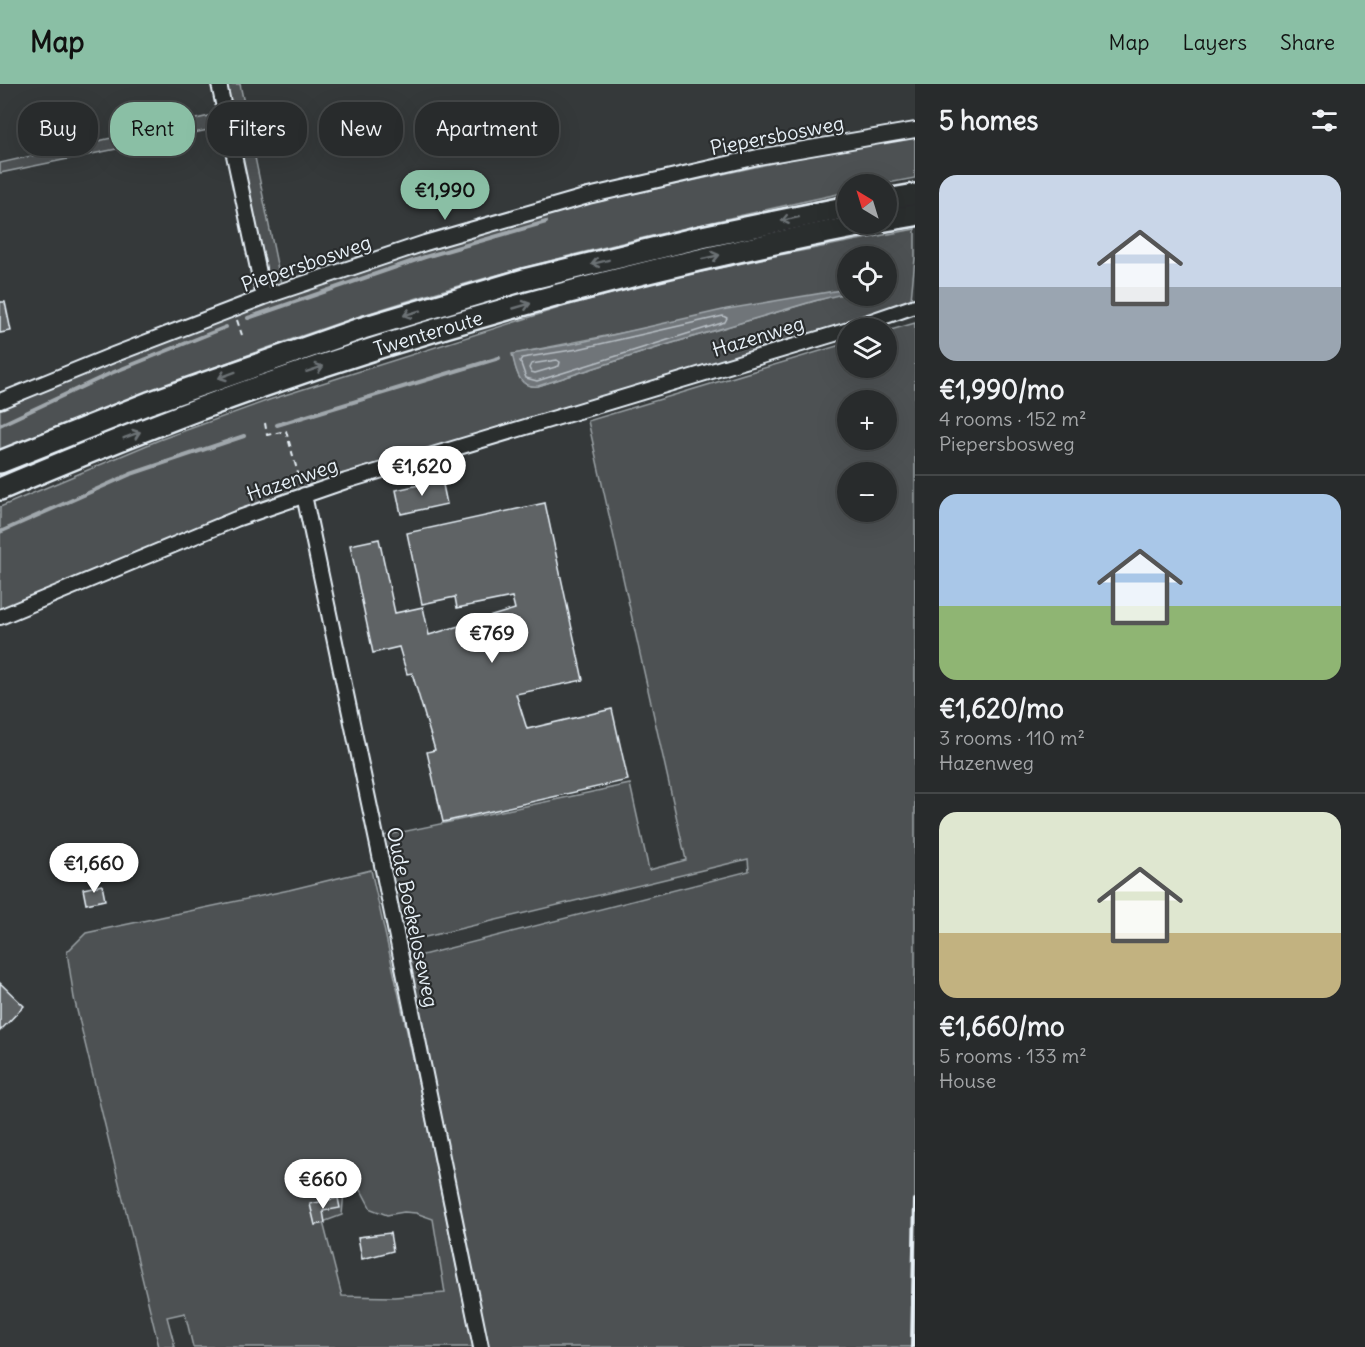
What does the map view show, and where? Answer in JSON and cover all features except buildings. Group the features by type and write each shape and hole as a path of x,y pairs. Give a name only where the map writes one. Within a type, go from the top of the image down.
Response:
{"highway":[{"path":"897,198 915,195"},
{"name":"Twenteroute","path":"0,462 149,403 373,325 524,280 702,237 837,209"},
{"path":"897,218 915,215"},
{"name":"Twenteroute","path":"0,489 77,456 251,390 466,322 651,271 837,230"},
{"path":"0,498 77,456"}],"street":[{"path":"219,84 264,297"},
{"name":"Piepersbosweg","path":"0,401 264,297 425,243 588,196 758,157 915,130"},
{"name":"Hazenweg","path":"881,318 915,306"},
{"name":"Hazenweg","path":"0,617 236,519 304,495 837,333"},
{"name":"Oude Boekeloseweg","path":"304,495 481,1347"}],"path":[{"path":"265,423 267,435 286,431 304,495"}],"shaded area":[{"path":"225,84 240,84 244,102 229,102"},
{"path":"207,117 207,130 195,133 195,119"},
{"path":"915,135 915,178 897,181 897,174 837,174 837,194 645,237 445,290 234,360 0,452 0,407 240,311 429,248 578,206 868,142"},
{"path":"110,138 110,150 98,153 98,141"},
{"path":"31,156 82,156 0,173 0,163"},
{"path":"240,156 255,156 281,284 273,284 266,277"},
{"path":"915,229 911,300 897,305 897,246 837,246 837,291 513,354 517,372 522,381 538,386 835,295 837,295 837,306 894,306 859,318 837,318 837,326 764,351 285,493 0,609 0,507 159,440 269,400 562,307 663,280"},
{"path":"915,323 915,1347 487,1347 407,959 749,871 748,859 405,942 401,941 385,860 383,836 630,784 649,870 686,860 588,421 837,346 837,378 897,378 897,328"},
{"path":"371,870 420,1090 473,1347 193,1347 185,1313 167,1317 175,1347 159,1347 74,998 67,952 86,933 289,890","holes":["361,1190 371,1209 387,1215 404,1212 416,1213 433,1219 445,1293 394,1297 342,1296 323,1222 342,1215 344,1191"]}],"water":[{"path":"837,291 837,295 669,344 538,386 531,386 522,381 512,354 577,343 727,309"}],"waterway":[{"path":"248,318 425,257 546,222"},
{"path":"0,425 109,374 226,327"},
{"path":"277,425 499,358"},
{"path":"0,532 131,474 244,436"}],"railway":[{"path":"912,1347 915,1200"}]}
